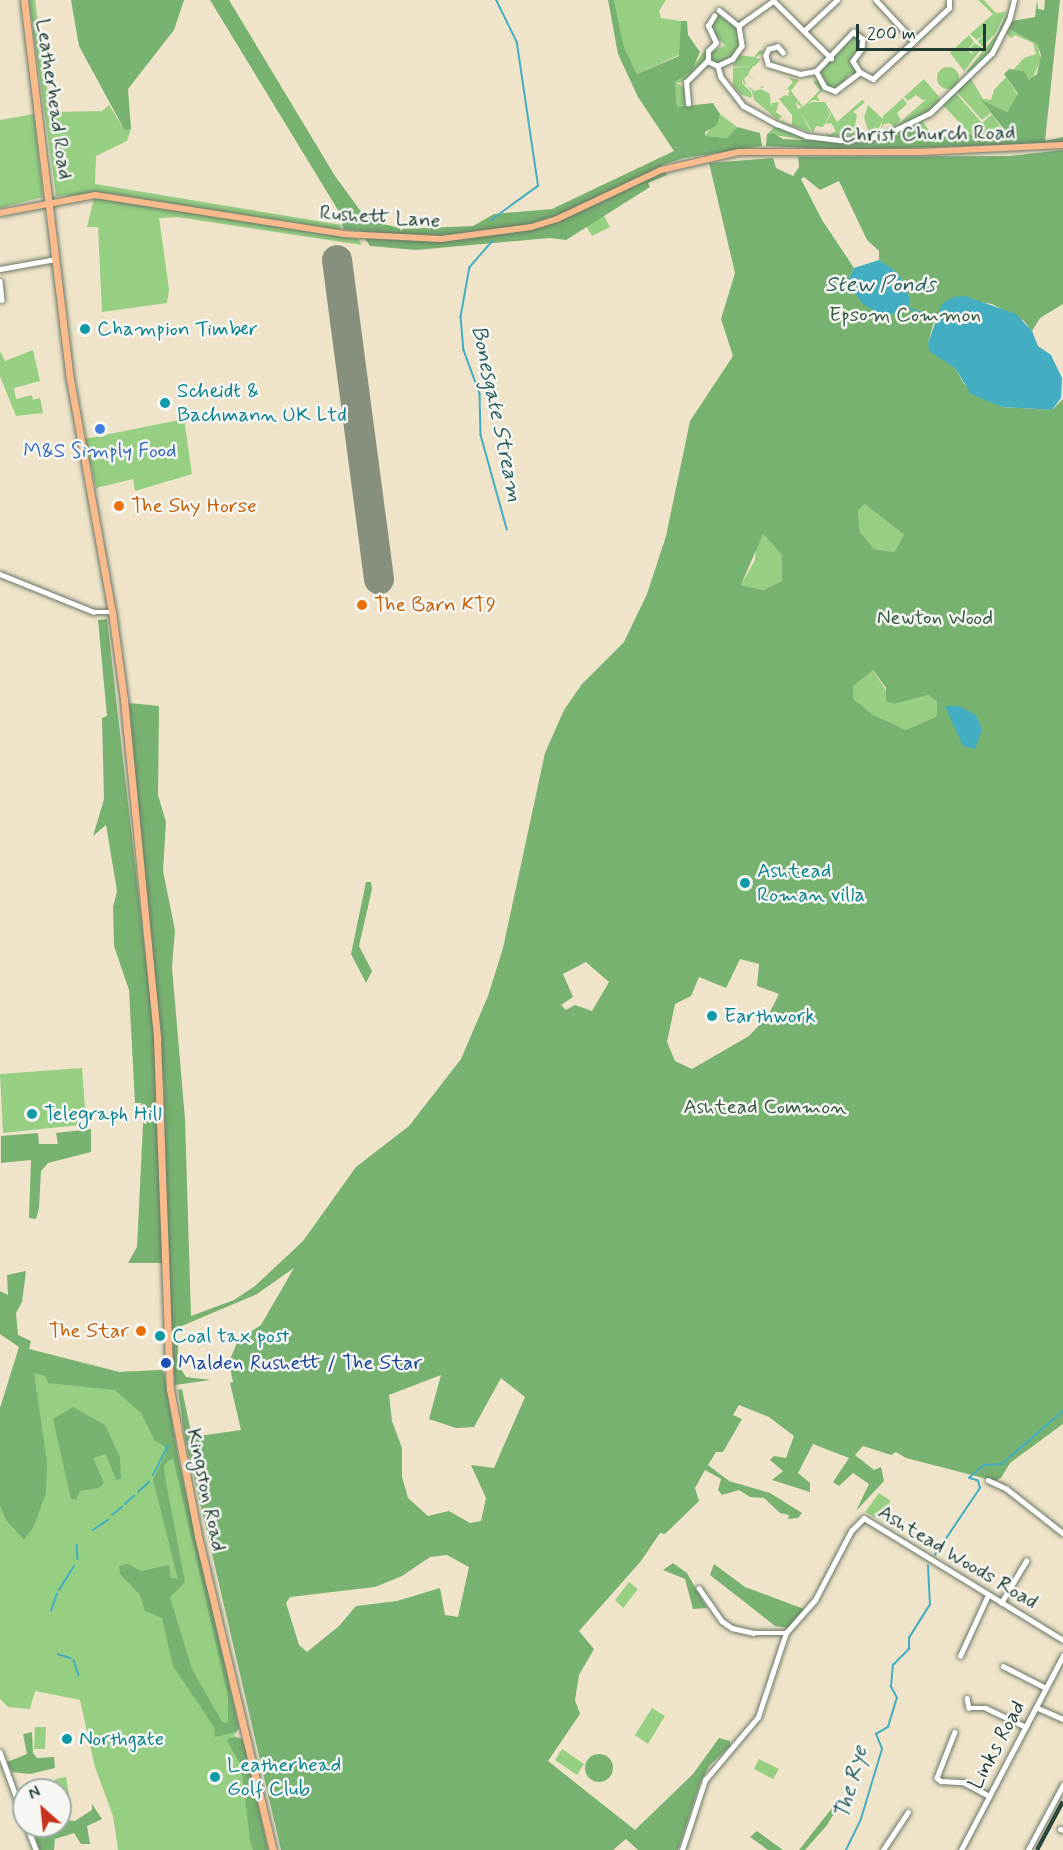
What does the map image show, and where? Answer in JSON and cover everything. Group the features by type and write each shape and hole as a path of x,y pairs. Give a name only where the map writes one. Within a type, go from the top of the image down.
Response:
{"highway":[{"name":"Leatherhead Road","path":"24,0 51,203 70,379 112,612"},
{"name":"Kingston Road","path":"112,612 147,923 160,1129 170,1389 198,1536 273,1850"}],"main road":[{"name":"Christ Church Road","path":"696,160 739,152 942,152 1063,146"},
{"name":"Rushett Lane","path":"0,213 95,195 343,234 441,238 531,227 557,219 661,170 696,160"}],"street":[{"path":"739,26 773,0 831,58"},
{"path":"805,30 837,0"},
{"path":"876,0 914,41"},
{"path":"783,53 778,47 769,49 768,64 801,74 816,71 831,58 847,34 858,33 863,48 853,62 860,72 872,80 950,8 949,0"},
{"path":"708,61 718,66 721,78 743,105 783,127 827,140 884,136 927,116 984,62 1003,34 1014,0"},
{"path":"718,66 733,59 740,50 743,40 739,26 719,9"},
{"path":"714,16 708,26 716,44 723,47"},
{"path":"684,85 708,61 708,51 716,44"},
{"path":"816,71 824,87 832,91 843,88 860,72"},
{"path":"678,84 684,85"},
{"path":"684,85 688,104"},
{"path":"0,269 56,259"},
{"path":"0,281 2,300"},
{"path":"0,574 94,612 112,612"},
{"path":"988,1480 1007,1489 1063,1533"},
{"name":"Ashtead Woods Road","path":"681,1850 705,1780 759,1717 786,1633 815,1600 851,1531 862,1519 1063,1640"},
{"path":"1001,1603 1026,1561"},
{"path":"699,1587 711,1608 732,1628 753,1633 786,1633"},
{"path":"960,1656 975,1631 988,1595"},
{"name":"Links Road","path":"960,1850 1063,1656"},
{"path":"1003,1666 1046,1688"},
{"path":"968,1698 969,1708 986,1708 1026,1727"},
{"path":"1036,1707 1063,1719"},
{"path":"955,1732 937,1778 941,1781 963,1782 989,1796"},
{"path":"0,1752 12,1785"},
{"path":"1028,1850 1063,1785"},
{"path":"883,1850 908,1812"}],"green space":[{"path":"29,0 35,0 50,108 55,112 102,111 109,105 125,131 131,129 127,141 96,156 95,184 342,225 340,230 112,194 56,196"},
{"path":"71,0 184,0 174,30 128,89 131,129 125,131 79,46"},
{"path":"210,0 229,0 335,176 362,213 379,223 400,228 401,233 402,229 473,226 494,214 552,209 674,151 638,97 618,54 608,0 614,0 624,47 637,74 679,56 681,21 687,21 688,35 700,52 692,70 675,82 677,107 713,103 720,114 717,125 705,132 705,136 727,138 737,127 760,133 762,146 684,158 662,165 667,175 648,183 650,187 566,240 550,238 416,250 370,246 360,231 343,229 341,215"},
{"path":"614,0 666,0 659,11 661,18 681,21 681,54 637,74 624,47"},
{"path":"978,0 984,0 996,13 1006,12 995,34 982,47 978,41 988,31 977,40 970,34 993,14"},
{"path":"1037,0 1038,9 1044,10 1045,0 1060,0 1045,141 1063,137 1063,143 846,150 766,146 767,134 773,133 783,139 860,143 886,140 920,127 931,138 970,134 982,142 997,138 1003,128 981,100 1007,112 1018,94 1004,74 1009,69 1024,71 1029,80 1037,74 1041,55 1037,44 1009,29 1012,21 1035,17"},
{"path":"1007,12 1007,22 992,50 971,72 966,72 997,34"},
{"path":"723,14 739,28 740,45 731,58 717,64 711,61 710,52 725,46 710,28 715,16"},
{"path":"1009,29 1037,44 1041,60 1032,79 1026,79 1024,71 1013,70 1024,58 1036,54 1033,43 1015,35 1011,38 1006,33"},
{"path":"853,33 862,40 851,61 857,72 854,76 851,73 838,88 828,87 820,72"},
{"path":"969,35 974,42 967,50 974,55 970,48 975,43 982,48 964,71 950,53"},
{"path":"707,47 705,60 685,81 677,83 685,89 690,106 677,108 675,82 690,71"},
{"path":"760,50 764,52 755,58 761,59 755,66 732,67 739,55 754,57"},
{"path":"753,66 748,74 755,81 748,75 744,79 747,86 742,78 742,83 751,92 752,98 740,94 733,85 733,68"},
{"path":"948,67 956,70 959,78 956,86 948,89 940,86 937,78 940,70"},
{"path":"788,77 799,80 791,91 803,107 820,90 813,82 818,79 824,89 817,96 820,101 812,100 804,108 800,106 788,95 790,89 786,90 793,82"},
{"path":"970,77 983,99 991,100 994,90 1006,77 1018,96 1007,112 982,101 991,113 982,120 956,91"},
{"path":"924,79 940,98 923,100 916,95 908,101 904,97"},
{"path":"761,89 770,94 771,108 772,103 779,102 776,112 782,116 778,120 754,100 752,92"},
{"path":"955,92 982,123 992,114 1003,130 1000,137 984,142 970,134 942,104"},
{"path":"785,95 794,98 798,109 812,102 825,102 837,122 862,100 865,102 853,112 857,115 855,125 860,128 857,133 862,135 827,136 827,132 829,135 836,131 831,123 825,124 831,114 825,106 830,114 823,127 816,126 813,133 800,111 811,132 781,122 784,119 783,122 792,125 792,115 779,99"},
{"path":"934,97 941,100 932,110 894,128 924,101"},
{"path":"903,98 907,104 897,113 901,120 894,127 890,123 884,124 881,129 883,116"},
{"path":"868,105 883,119 878,130 864,135 869,133 864,118"},
{"path":"34,114 43,197 0,208 0,120"},
{"path":"720,114 737,127 727,138 705,136"},
{"path":"922,121 935,138 920,127 887,140 867,142 819,142 767,134 776,126 808,139 853,141 883,138"},
{"name":"Ashtead Common","path":"1063,150 1063,304 1040,318 1032,331 1024,321 992,304 953,297 934,321 928,343 955,368 964,384 1002,407 1052,410 1063,399 1063,1424 1010,1463 1001,1478 995,1481 906,1458 896,1452 891,1455 863,1446 855,1455 874,1470 881,1467 884,1481 856,1511 869,1484 853,1473 839,1486 833,1482 849,1458 813,1444 798,1473 810,1483 810,1492 772,1480 783,1471 770,1460 774,1456 786,1458 794,1436 769,1417 739,1405 733,1415 742,1419 723,1452 716,1452 708,1465 729,1481 770,1493 802,1513 798,1518 788,1519 789,1515 780,1513 764,1498 750,1497 739,1490 722,1495 718,1490 721,1479 705,1470 695,1488 699,1501 665,1534 660,1533 641,1561 579,1631 594,1649 579,1675 575,1700 580,1714 548,1761 635,1830 693,1774 719,1738 730,1741 730,1746 710,1765 700,1783 678,1850 638,1850 626,1839 613,1850 281,1850 185,1438 178,1390 182,1389 192,1437 241,1430 230,1383 233,1382 229,1362 238,1340 261,1325 294,1268 257,1294 177,1328 179,1366 186,1377 211,1380 175,1385 169,1324 164,1087 129,703 159,706 158,795 166,822 163,871 175,930 172,967 185,1119 191,1316 234,1300 255,1286 303,1241 356,1167 409,1126 461,1059 488,996 503,948 545,753 564,710 582,684 624,642 647,594 666,536 690,421 733,356 721,319 735,273 709,163 773,158 776,168 793,176 799,167 798,157 1009,156","holes":["804,177 820,190 839,181 867,240 879,251 879,260 899,275 909,296 906,310 889,315 876,312 850,288 847,283 854,268 822,220 801,179","865,504 904,535 894,552 874,549 860,532 858,510","763,534 782,555 782,581 763,590 741,585","873,670 886,688 886,701 895,704 928,695 937,702 937,716 906,730 872,714 853,699 853,686","740,959 759,964 757,986 779,994 768,1016 749,1036 692,1069 675,1061 667,1042 675,1004 691,996 699,977 726,988","586,962 609,982 592,1011 575,1005 566,1010 561,1005 573,997 563,974","441,1375 429,1419 456,1428 474,1427 501,1378 525,1397 494,1468 471,1465 486,1498 481,1521 470,1523 449,1511 428,1516 408,1498 402,1477 402,1448 392,1421 389,1395","447,1555 469,1567 458,1617 445,1615 440,1588 397,1601 356,1606 339,1626 307,1652 299,1645 286,1603 290,1597 375,1587 402,1576 430,1557"]},
{"path":"94,198 358,239 362,245 177,217 159,218 169,289 167,303 102,312 98,227 87,227"},
{"path":"604,216 610,227 592,236 586,226"},
{"path":"33,350 40,381 14,388 16,399 32,395 33,400 40,398 43,413 16,416 0,376 0,351 5,361"},
{"path":"184,419 192,474 135,491 133,479 96,488 85,439"},
{"path":"864,503 904,535 894,552 874,549 860,532 858,509"},
{"path":"763,534 782,555 782,581 763,590 741,585 755,560 756,544"},
{"path":"107,619 154,1031 163,1263 128,1263 137,1247 143,1125 141,1103 135,1103 129,990 114,946 113,907 117,891 106,825 93,836 104,799 102,718 107,716 98,620"},
{"path":"872,669 895,704 928,695 937,702 937,716 906,730 872,714 852,699 853,685"},
{"path":"366,882 371,882 372,889 359,946 372,971 366,983 351,954"},
{"path":"82,1068 86,1120 80,1125 3,1133 0,1074"},
{"path":"91,1129 91,1152 48,1163 41,1171 39,1208 36,1219 29,1218 31,1160 1,1163 1,1136 38,1133 39,1144 58,1144 56,1133"},
{"path":"26,1271 22,1302 16,1313 18,1335 31,1341 29,1349 119,1372 162,1370 164,1373 178,1458 239,1728 236,1732 215,1737 214,1727 173,1666 162,1618 145,1611 140,1595 120,1574 119,1566 128,1564 141,1571 169,1565 171,1578 178,1579 153,1480 166,1453 164,1446 155,1441 141,1413 115,1390 48,1383 45,1376 34,1373 47,1462 46,1493 34,1526 24,1540 6,1520 0,1505 0,1408 19,1347 0,1334 0,1291 8,1295 7,1275","holes":["173,1458 228,1697 228,1723 222,1722 192,1669 170,1597 185,1582 165,1477 164,1465"]},
{"path":"28,1349 119,1372 162,1370 164,1373 178,1458 239,1728 234,1736 242,1739 246,1751 268,1850 118,1850 113,1816 95,1767 80,1700 35,1691 30,1709 8,1707 0,1699 0,1408"},
{"path":"73,1407 105,1425 120,1457 121,1479 116,1480 106,1454 93,1458 104,1483 99,1488 80,1491 76,1500 71,1499 53,1419"},
{"path":"879,1493 891,1501 878,1519 865,1512"},
{"path":"673,1563 687,1573 707,1608 693,1609 685,1579 663,1570"},
{"path":"714,1564 745,1587 804,1609 788,1628 775,1626 710,1575"},
{"path":"629,1582 638,1589 623,1608 615,1600"},
{"path":"652,1708 665,1716 648,1744 635,1735"},
{"path":"35,1727 46,1727 45,1749 34,1749"},
{"path":"32,1732 33,1753 37,1758 54,1757 55,1768 30,1774 12,1772 7,1762 27,1754 23,1734"},
{"path":"234,1737 242,1739 246,1751 268,1850 253,1850 241,1765 228,1743 228,1739"},
{"path":"562,1749 584,1764 577,1775 555,1760"},
{"path":"599,1754 609,1758 613,1768 609,1778 599,1782 589,1778 585,1768 589,1758"},
{"path":"759,1759 779,1769 773,1779 754,1769"},
{"path":"836,1803 838,1807 827,1825 805,1850 799,1850"},
{"path":"92,1804 102,1819 87,1826 90,1844 81,1844 74,1833 72,1834 72,1821 92,1810"},
{"path":"757,1831 783,1850 768,1850 750,1837"},
{"path":"35,1838 58,1838 55,1839 54,1850 40,1850"}],"water":[{"name":"Stew Ponds","path":"879,260 899,274 909,296 910,304 906,310 889,315 876,312 863,304 847,283 854,268"},
{"name":"Stew Ponds","path":"965,296 1016,314 1032,331 1038,346 1051,355 1062,378 1061,398 1052,410 1002,407 971,394 955,368 929,351 928,343 942,304 953,297"},
{"path":"945,706 959,706 976,715 982,730 975,749 963,746"}],"waterway":[{"name":"Bonesgate Stream","path":"491,220 538,186 517,43 496,0"},
{"name":"Bonesgate Stream","path":"493,241 470,267 461,317 464,350 480,394 481,435 507,529"},
{"path":"908,308 936,318"},
{"name":"The Rye","path":"935,1555 980,1488 978,1481 969,1478 984,1465 1002,1464 1063,1411"},
{"path":"153,1475 168,1446"},
{"path":"138,1492 149,1482"},
{"path":"125,1504 134,1496"},
{"path":"112,1515 122,1507"},
{"path":"93,1530 108,1520"},
{"path":"77,1545 78,1559"},
{"path":"59,1590 74,1566"},
{"name":"The Rye","path":"846,1850 861,1819 882,1749 876,1734 888,1727 897,1698 891,1687 893,1665 909,1649 909,1638 930,1605 928,1566"},
{"path":"51,1611 57,1594"},
{"path":"58,1654 70,1658"},
{"path":"74,1660 79,1675"}],"runway":[{"path":"337,260 379,579"}],"railway":[{"path":"1037,1850 1063,1801"}],"place":[{"name":"Champion Timber","path":"85,329"},
{"name":"Scheidt & Bachmann UK Ltd","path":"165,403"},
{"name":"M&S Simply Food","path":"100,429"},
{"name":"The Shy Horse","path":"119,506"},
{"name":"The Barn KT9","path":"362,605"},
{"name":"Ashtead Roman villa","path":"745,883"},
{"name":"Earthwork","path":"712,1016"},
{"name":"Telegraph Hill","path":"32,1114"},
{"name":"The Star","path":"141,1331"},
{"name":"Coal tax post","path":"160,1336"},
{"name":"Malden Rushett / The Star","path":"166,1363"},
{"name":"Northgate","path":"67,1739"},
{"name":"Leatherhead Golf Club","path":"215,1777"}],"park label":[{"name":"Epsom Common","path":"905,315"},
{"name":"Newton Wood","path":"935,618"}]}
